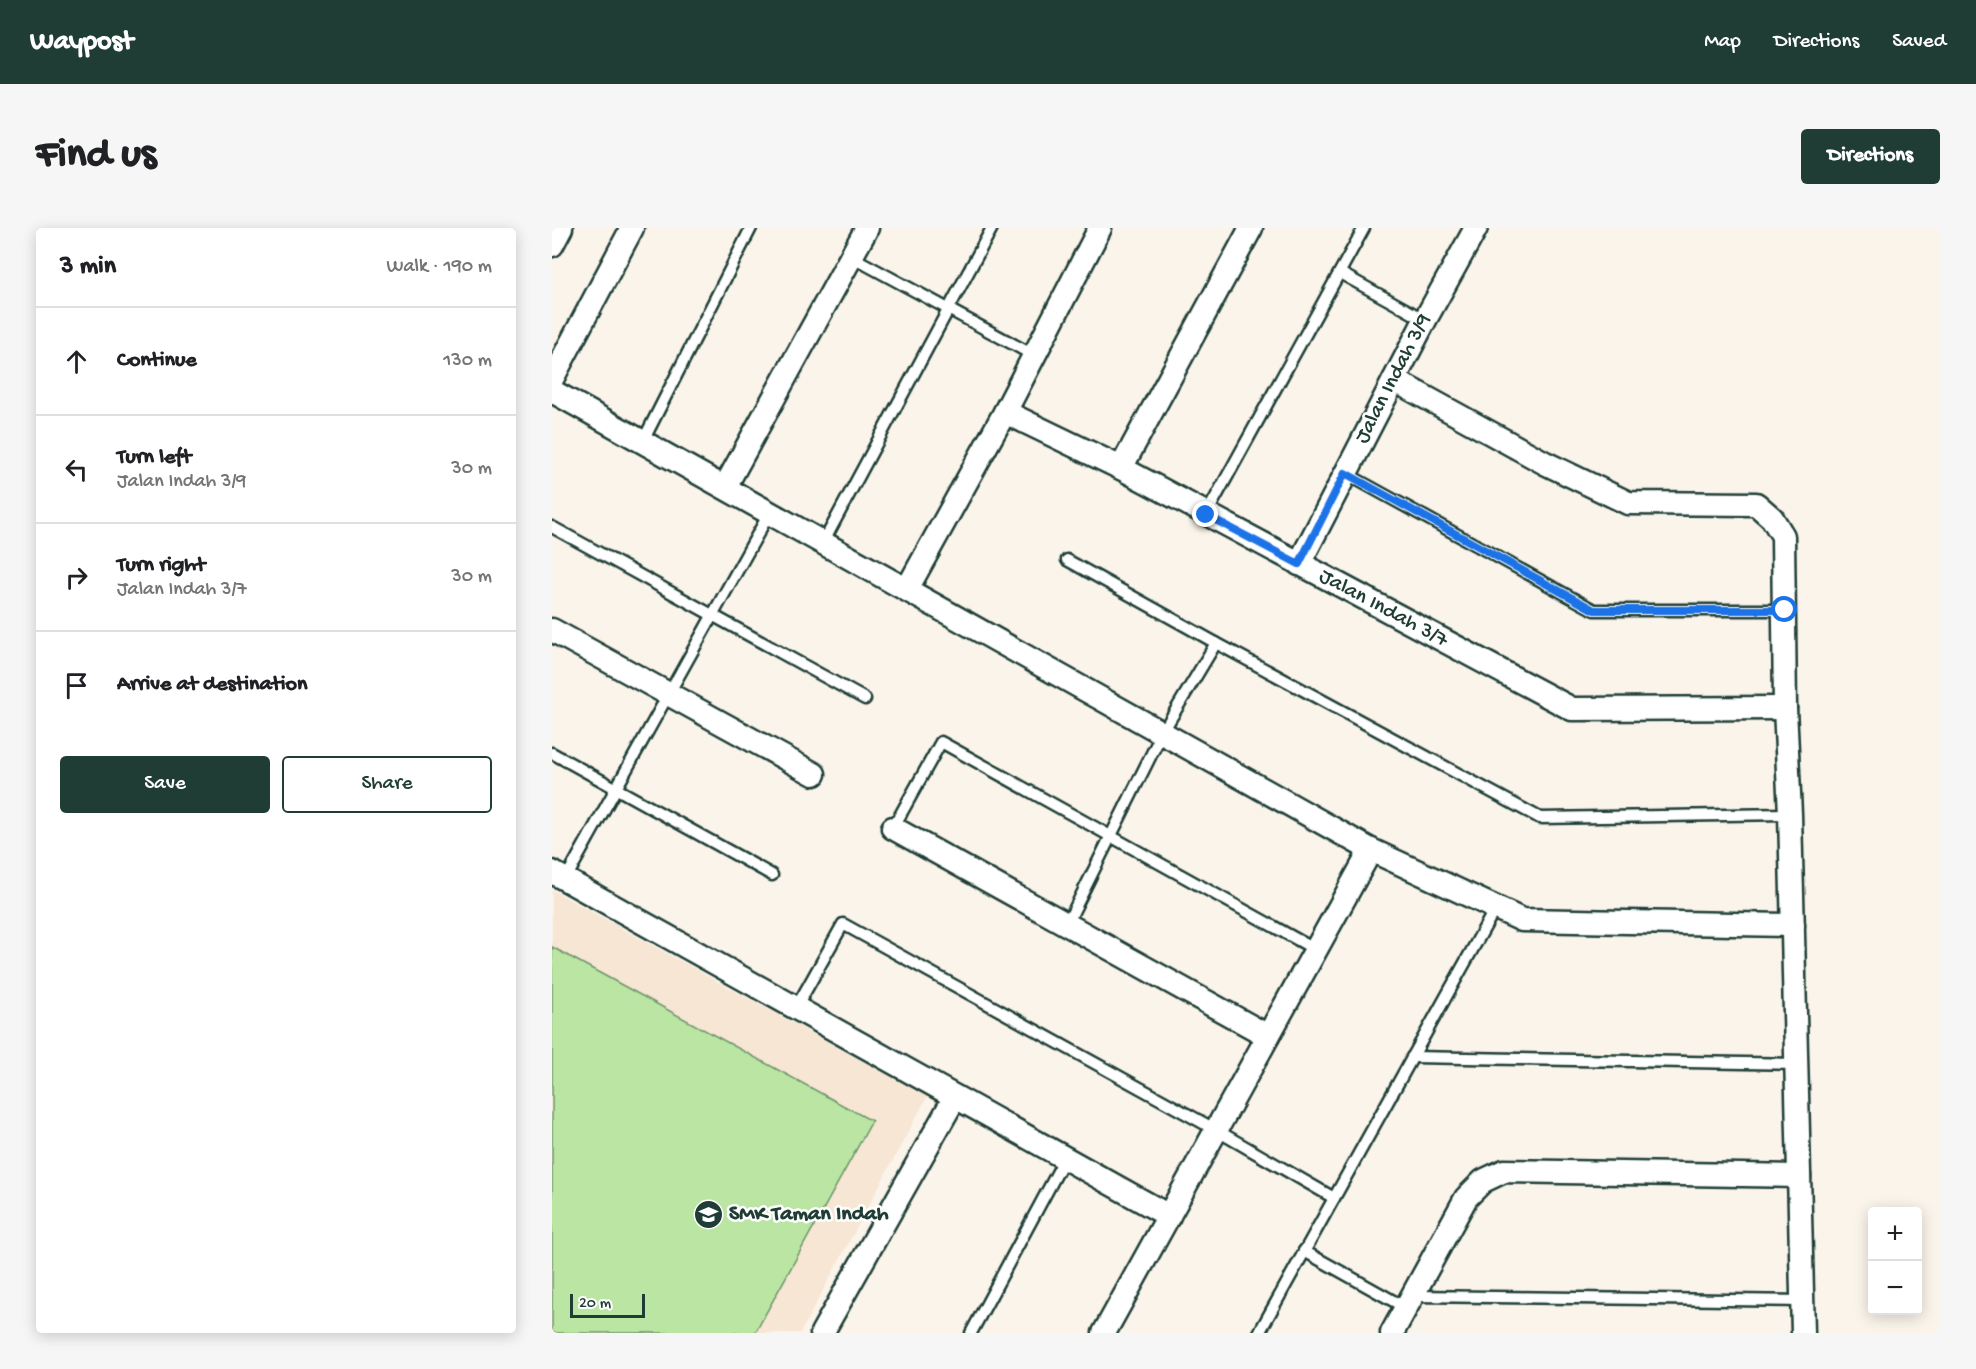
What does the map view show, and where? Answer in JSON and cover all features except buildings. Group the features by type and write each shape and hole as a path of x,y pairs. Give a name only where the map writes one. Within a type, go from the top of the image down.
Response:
{"street":[{"path":"552,245 561,228"},
{"path":"552,379 632,228"},
{"path":"725,487 867,228"},
{"path":"907,589 1035,356 1100,228"},
{"path":"1121,468 1251,228"},
{"name":"Jalan Indah 3/9","path":"1299,564 1425,320 1476,228"},
{"path":"1394,380 1545,463 1628,503 1756,504 1772,518 1783,536 1785,708 1790,814 1803,1333"},
{"path":"552,391 1371,850 1522,920 1793,925"},
{"name":"Jalan Indah 3/7","path":"1005,412 1121,468 1572,709 1785,708"},
{"path":"552,630 814,774"},
{"path":"893,828 1268,1036"},
{"path":"1104,1333 1371,850"},
{"path":"559,876 1169,1216"},
{"path":"822,1333 955,1097"},
{"path":"1392,1333 1466,1198 1483,1181 1504,1171 1799,1176"}],"lane":[{"path":"642,441 751,228"},
{"path":"823,543 992,228"},
{"path":"1206,515 1364,228"},
{"path":"852,258 1035,356"},
{"path":"1340,273 1425,320"},
{"path":"1345,473 1594,610 1785,610"},
{"path":"559,876 616,789 770,512"},
{"path":"552,527 865,699"},
{"path":"1067,560 1540,818 1790,814"},
{"path":"1067,924 1162,733 1216,643"},
{"path":"893,828 941,742 1316,950"},
{"path":"552,753 772,875"},
{"path":"1259,1333 1496,907"},
{"path":"796,1008 843,924 1216,1130 1334,1198"},
{"path":"1412,1057 1796,1064"},
{"path":"970,1333 1065,1158"},
{"path":"1304,1251 1409,1302 1803,1300"}],"shaded area":[{"name":"SMK Taman Indah","path":"552,890 927,1097 800,1333 552,1333"}],"green space":[{"name":"SMK Taman Indah","path":"552,947 872,1121 755,1333 552,1333"}],"place":[{"name":"SMK Taman Indah","path":"708,1215"}],"route":[{"path":"1206,515 1299,564 1345,473 1594,610 1785,610"}]}
